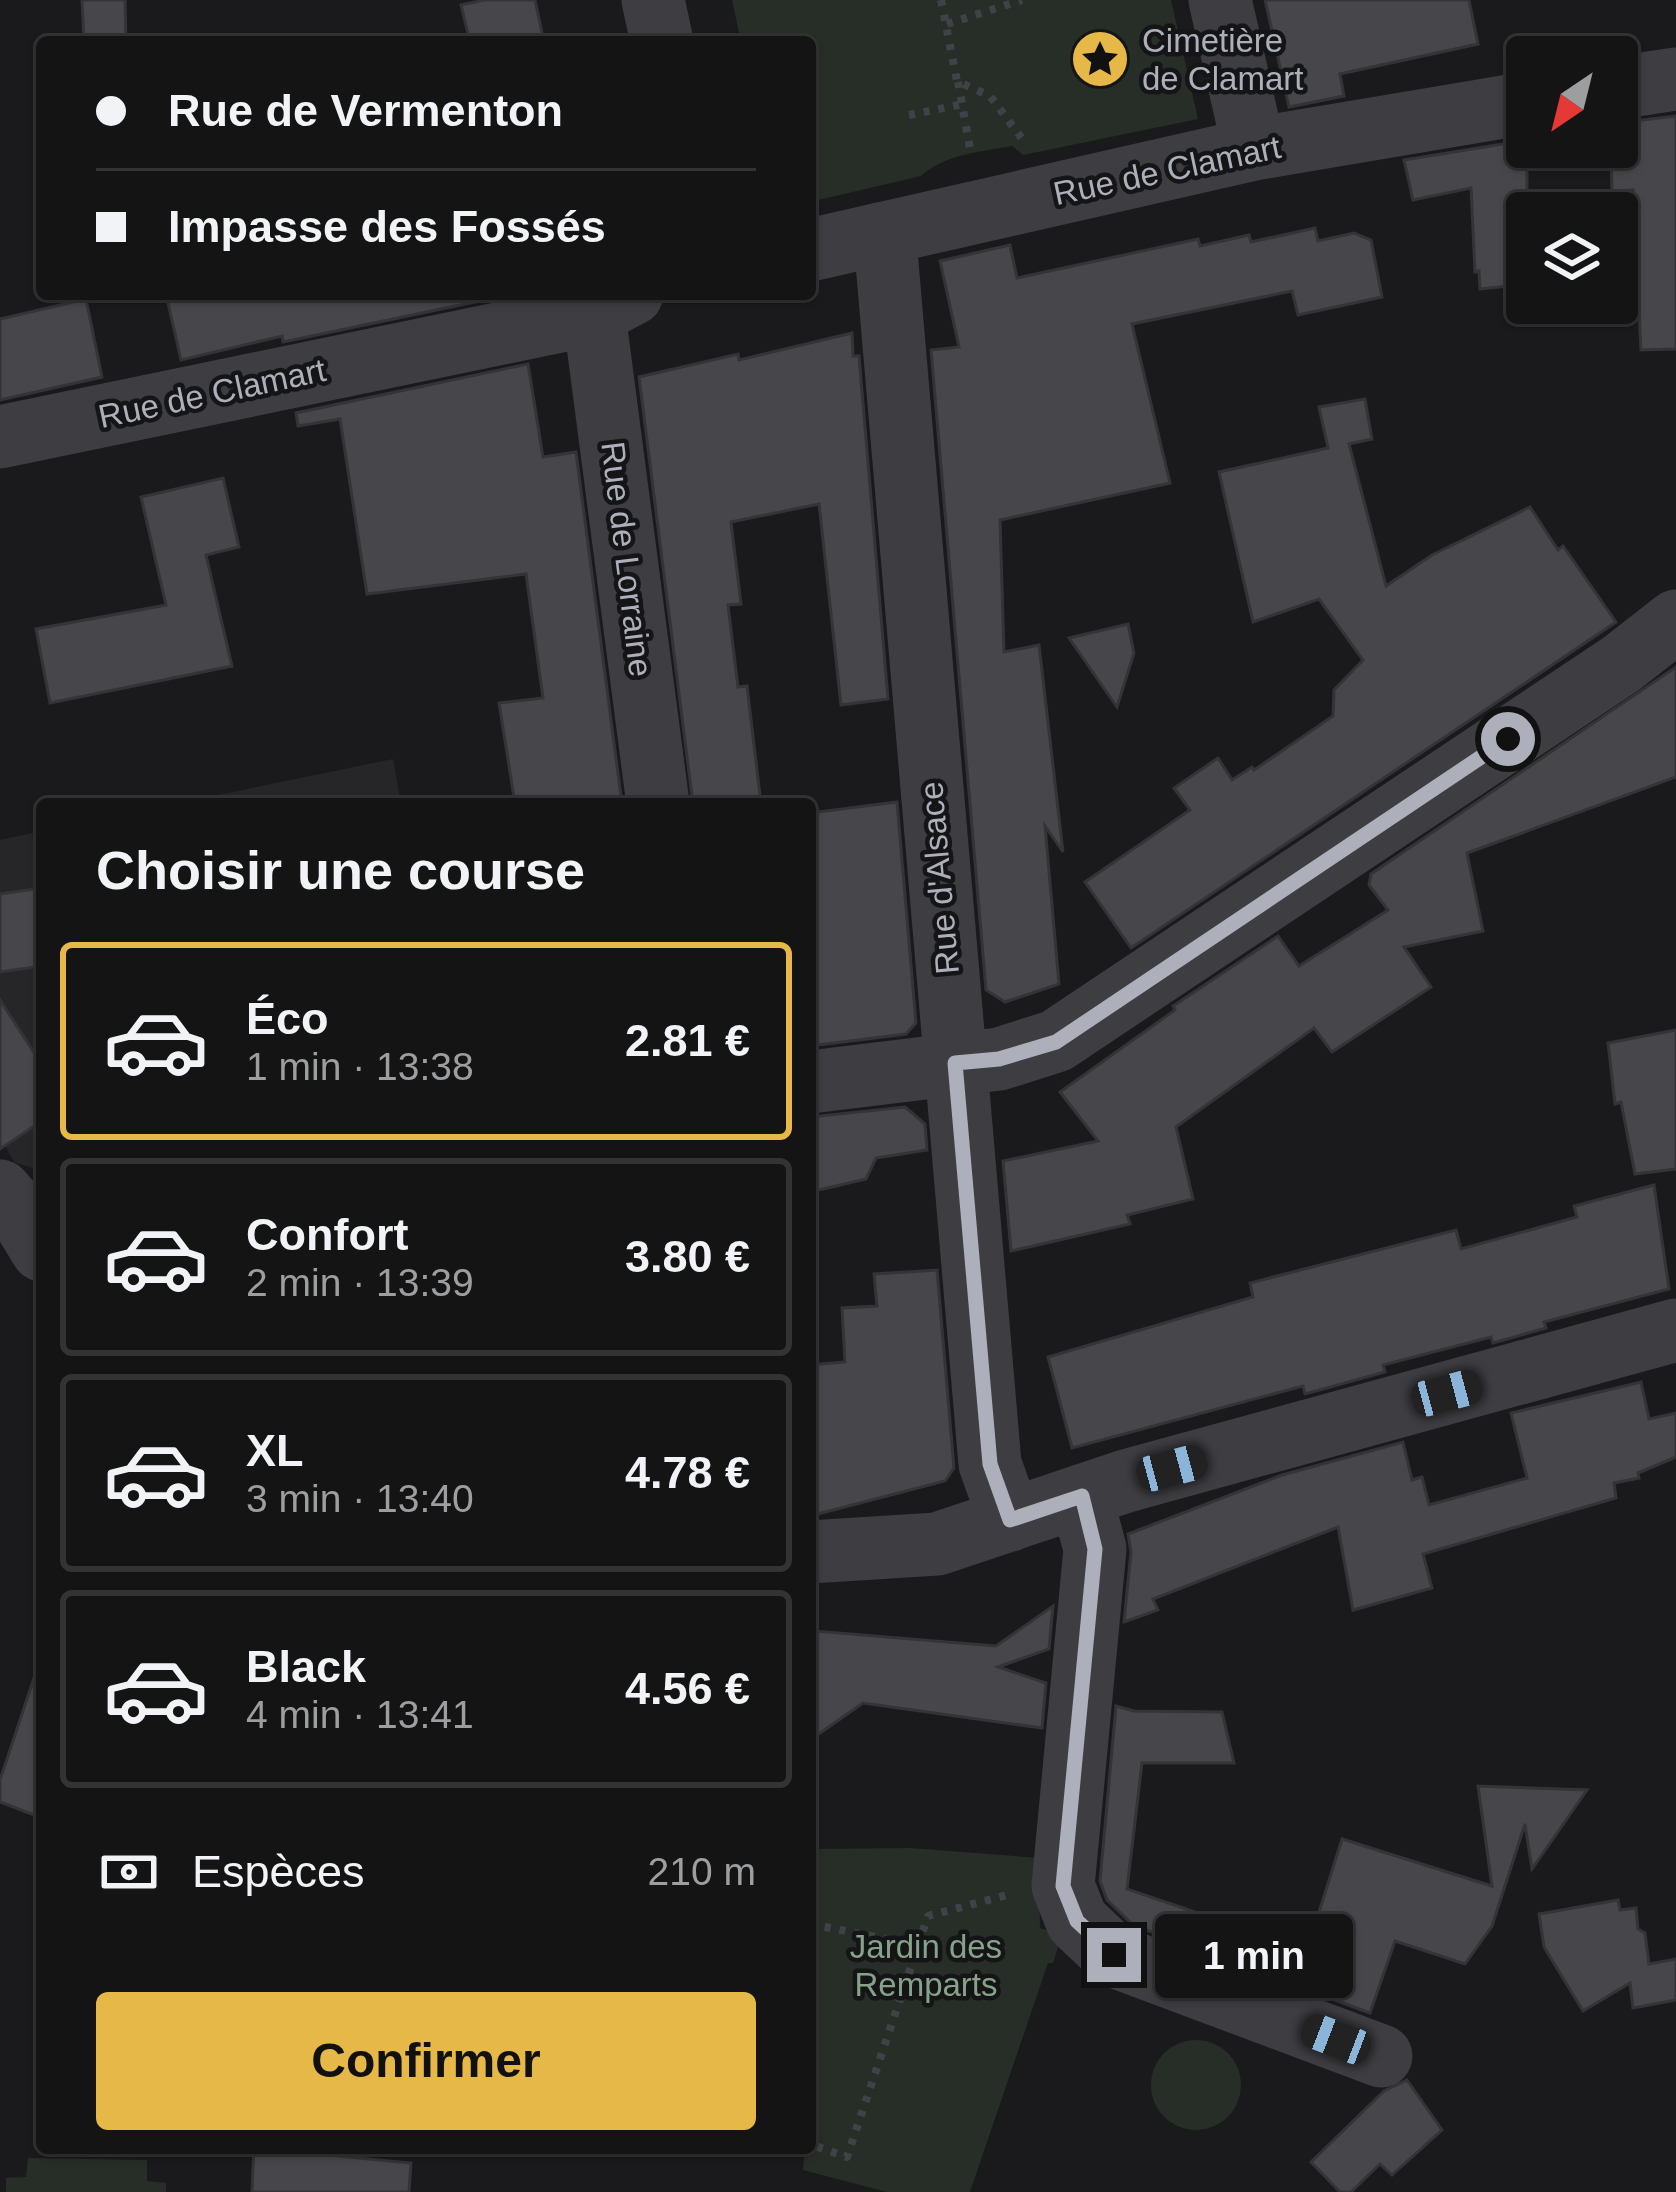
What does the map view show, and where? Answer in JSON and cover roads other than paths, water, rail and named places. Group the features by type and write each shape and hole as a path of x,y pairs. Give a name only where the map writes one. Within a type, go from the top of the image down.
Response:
{"street":[{"path":"653,0 661,36"},
{"path":"1220,0 1254,149"},
{"path":"1638,85 1676,79"},
{"name":"Rue de Clamart","path":"816,249 1254,149 1506,107"},
{"name":"Rue d'Alsace","path":"879,234 887,263 990,1464 1010,1520"},
{"name":"Rue de Clamart","path":"0,437 613,304"},
{"name":"Rue de Lorraine","path":"613,304 657,798"},
{"path":"816,1081 999,1059 1056,1042 1621,664 1676,621"},
{"path":"816,1552 937,1544 1082,1496 1676,1330"},
{"path":"1082,1496 1095,1549 1063,1886 1077,1921 1114,1955 1381,2056"}],"place":[{"name":"Cimetière de Clamart","path":"1100,59"}],"park label":[{"name":"Jardin des Remparts","path":"926,1965"}]}
